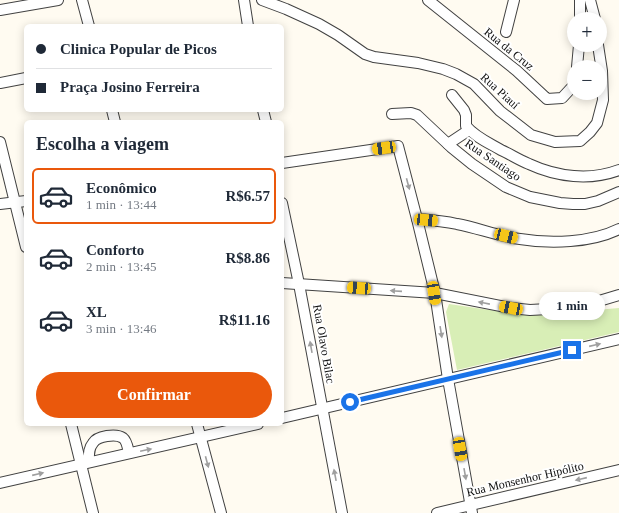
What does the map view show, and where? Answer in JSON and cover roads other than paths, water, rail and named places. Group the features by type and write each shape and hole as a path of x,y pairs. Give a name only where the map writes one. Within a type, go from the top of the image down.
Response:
{"street":[{"path":"0,10 58,0"},
{"path":"82,0 88,24"},
{"path":"244,0 248,24"},
{"name":"Rua Piauí","path":"262,0 318,24 338,35 365,54 374,57 418,63 456,74 474,84 500,111 531,135 555,142 580,141 598,123 603,100 602,71 599,52"},
{"name":"Rua da Cruz","path":"428,0 517,71 547,99 562,98 567,93"},
{"path":"506,32 514,0"},
{"path":"580,0 580,12"},
{"path":"590,0 593,12"},
{"path":"0,82 24,78"},
{"path":"452,95 464,110 466,115 466,126 469,130 482,139 528,164 555,173 592,177 609,174 619,170"},
{"name":"Rua Santiago","path":"392,114 411,113 417,115 435,133 472,164 506,187 530,197 560,203 585,204 598,201 619,192"},
{"path":"448,144 469,130"},
{"path":"0,142 24,240"},
{"path":"284,163 398,146 434,293 471,509"},
{"path":"0,204 24,200"},
{"name":"Rua Olavo Bilac","path":"284,213 299,284 342,513"},
{"path":"417,219 456,224 518,239 533,241 576,241 594,238 619,230"},
{"path":"284,283 434,293 511,308 530,310 589,304 619,295"},
{"path":"284,418 619,339"},
{"path":"72,426 85,463 93,513"},
{"path":"197,426 221,513"},
{"path":"0,483 250,426"},
{"path":"85,463 95,440 106,437 115,436 123,438 129,453"},
{"name":"Rua Monsenhor Hipólito","path":"437,513 471,509 619,470"}]}
